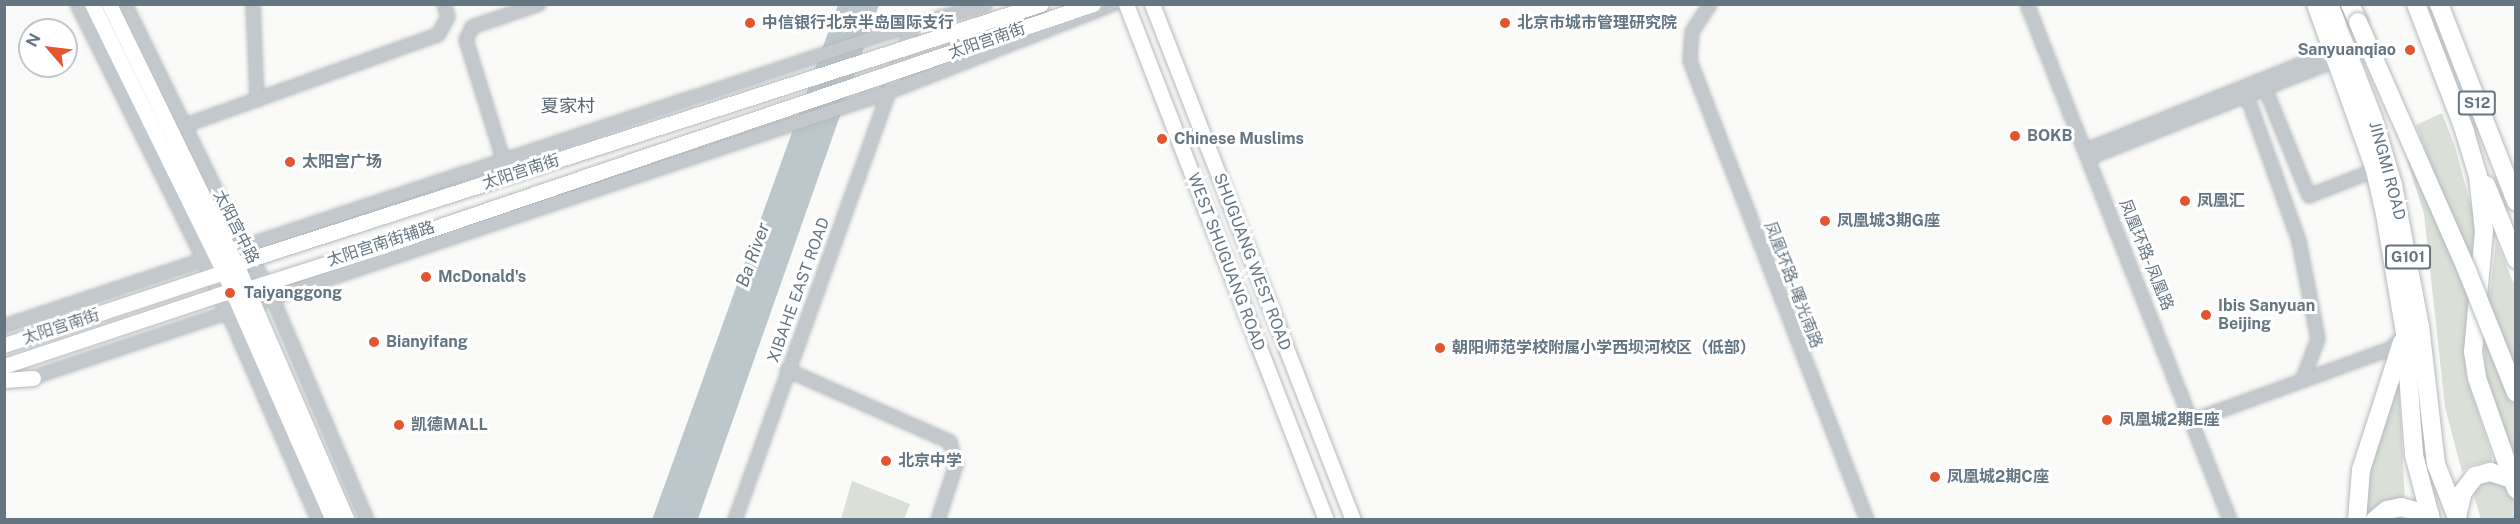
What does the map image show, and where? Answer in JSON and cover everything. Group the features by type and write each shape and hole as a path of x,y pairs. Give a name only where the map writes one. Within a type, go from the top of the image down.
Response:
{"highway":[{"name":"JINGMI ROAD","path":"2316,4 2342,53 2393,185 2420,326 2436,464 2457,518"},
{"name":"JINGMI ROAD","path":"2329,4 2375,170 2396,265 2405,334 2414,454 2430,517"},
{"path":"2350,4 2468,273 2516,393"},
{"name":"S12","path":"2416,4 2516,259"},
{"name":"S12","path":"2439,4 2516,201"},
{"path":"2462,123 2478,176 2483,212 2483,265 2473,352 2477,378 2513,484"},
{"path":"2357,519 2361,470 2405,334"},
{"path":"2457,518 2463,492 2475,476 2490,472 2513,484"},
{"path":"2375,519 2387,510 2401,507 2430,517"}],"main road":[{"name":"太阳宫中路","path":"92,4 227,261"},
{"name":"太阳宫中路","path":"109,4 227,261 233,291 333,519"},
{"name":"太阳宫南街","path":"4,345 227,261 787,87 1041,4"},
{"name":"太阳宫南街","path":"4,366 233,291 266,283 896,73 1093,4"},
{"name":"WEST SHUGUANG ROAD","path":"1126,4 1326,519"},
{"name":"SHUGUANG WEST ROAD","path":"1152,4 1353,519"},
{"name":"太阳宫中路","path":"240,308 320,457 347,519"},
{"path":"4,380 33,378"}],"street":[{"name":"太阳宫中路","path":"78,4 113,75 227,261 266,283 367,519"},
{"name":"太阳宫中路","path":"125,4 186,125 227,261 233,291 318,519"},
{"path":"253,4 257,100"},
{"path":"186,125 438,35 448,17 444,4"},
{"path":"504,162 466,40 472,27 538,4"},
{"path":"912,28 986,4"},
{"name":"太阳宫南街","path":"849,105 889,92 1114,4"},
{"name":"凤凰环路-曙光南路","path":"1710,4 1702,12 1692,32 1690,61 1867,519"},
{"name":"凤凰环路-凤凰路","path":"2027,4 2194,420 2230,519"},
{"path":"102,24 113,75"},
{"path":"120,27 153,60"},
{"name":"太阳宫南街","path":"4,326 227,261 504,162 792,64 872,38 912,28"},
{"name":"XIBAHE EAST ROAD","path":"735,519 912,28"},
{"path":"2088,154 2342,53"},
{"path":"2263,84 2310,196 2375,170"},
{"path":"2246,92 2278,175 2306,274 2318,339 2303,378"},
{"name":"太阳宫南街辅路","path":"4,387 849,105"},
{"path":"2194,420 2303,378 2390,349 2405,334"},
{"path":"787,370 950,442 956,465 938,519"},
{"path":"320,457 337,450"}],"shaded area":[{"path":"2442,113 2455,147 2477,228 2466,375 2492,455 2492,461 2471,465 2462,472 2445,407 2424,214 2407,160 2426,152 2416,125"},
{"path":"2496,241 2515,286 2515,461 2492,402 2486,374 2484,347"},
{"path":"2399,381 2405,502 2383,502 2362,519 2365,473"},
{"path":"2486,479 2515,486 2515,519 2481,519 2473,493"},
{"path":"852,481 910,504 904,519 841,519"}],"water":[{"name":"Ba River","path":"838,5 879,5 698,519 652,520"}],"place":[{"name":"中信银行北京半岛国际支行","path":"750,23"},
{"name":"北京市城市管理研究院","path":"1505,23"},
{"name":"Sanyuanqiao","path":"2410,50"},
{"name":"BOKB","path":"2015,136"},
{"name":"Chinese Muslims","path":"1162,139"},
{"name":"太阳宫广场","path":"290,162"},
{"name":"凤凰汇","path":"2185,201"},
{"name":"凤凰城3期G座","path":"1825,221"},
{"name":"McDonald's","path":"426,277"},
{"name":"Taiyanggong","path":"230,293"},
{"name":"Ibis Sanyuan Beijing","path":"2206,315"},
{"name":"Bianyifang","path":"374,342"},
{"name":"朝阳师范学校附属小学西坝河校区（低部）","path":"1440,348"},
{"name":"凤凰城2期E座","path":"2107,420"},
{"name":"凯德MALL","path":"399,425"},
{"name":"北京中学","path":"886,461"},
{"name":"凤凰城2期C座","path":"1935,477"}],"district":[{"name":"夏家村","path":"568,106"}]}
